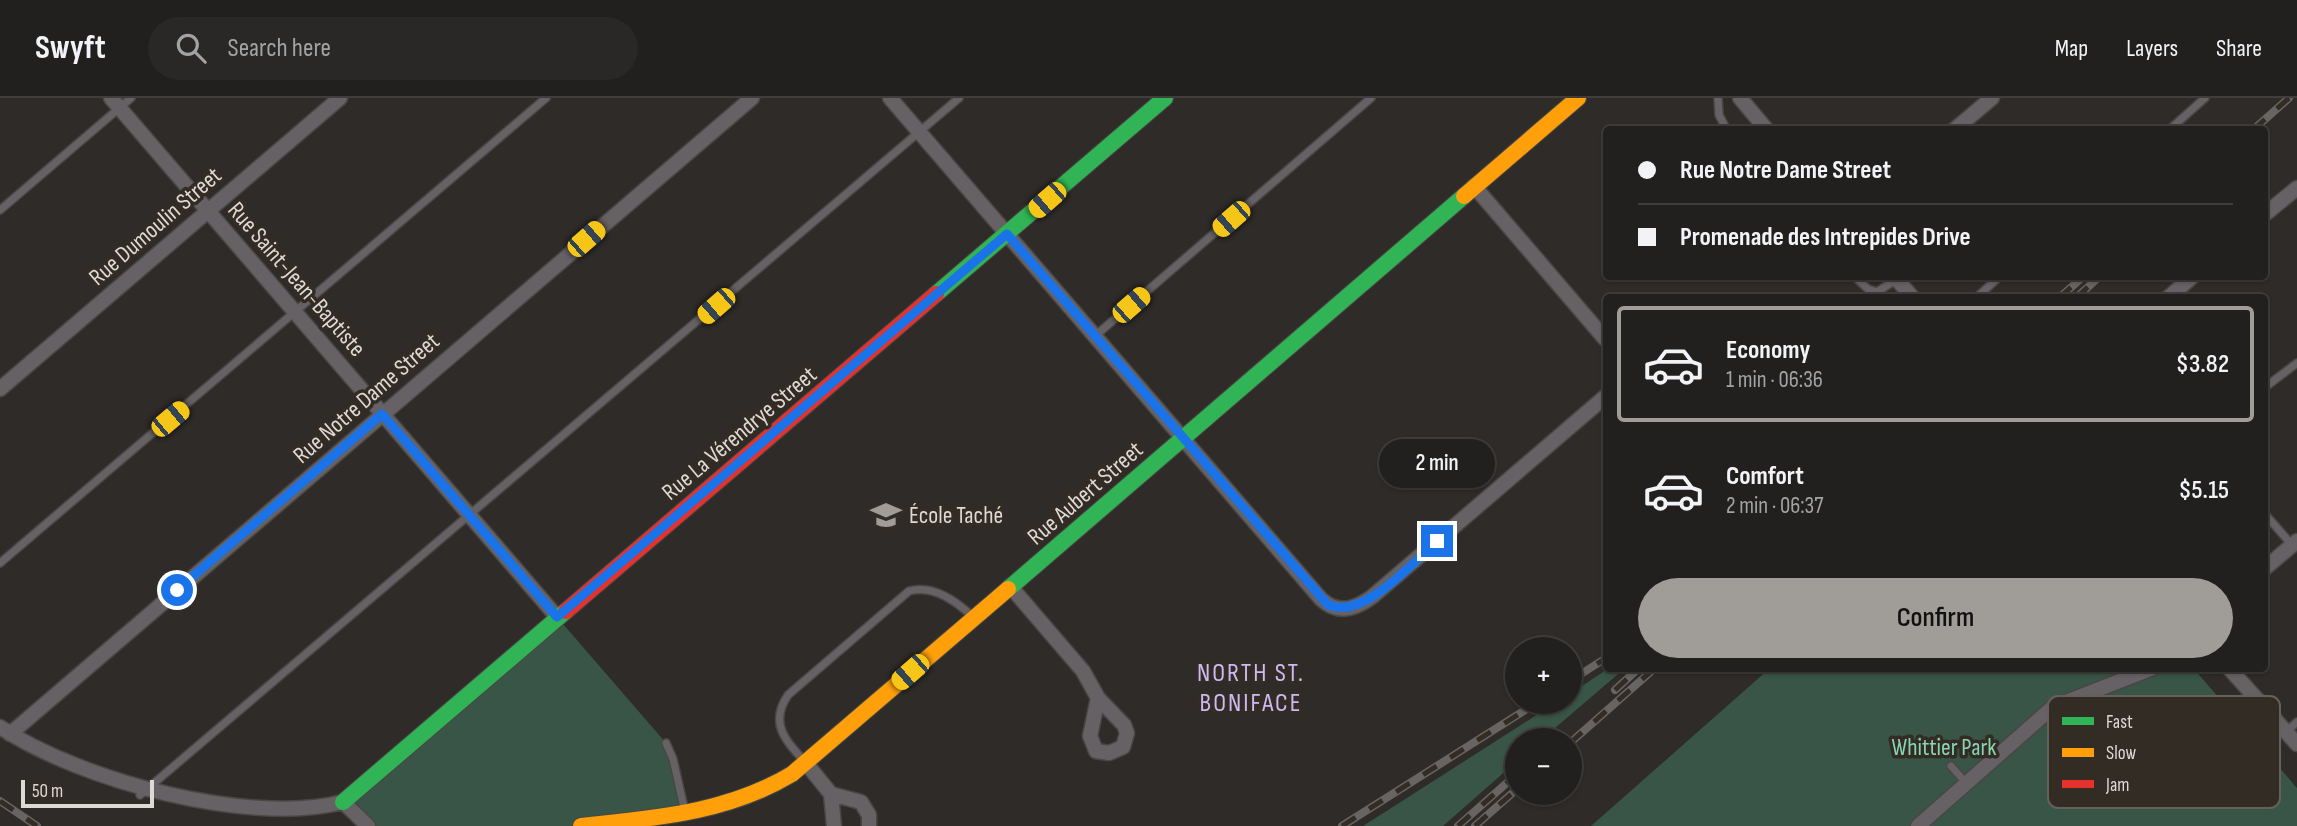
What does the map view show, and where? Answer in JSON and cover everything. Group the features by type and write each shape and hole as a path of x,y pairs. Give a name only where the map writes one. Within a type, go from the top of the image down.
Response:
{"street":[{"name":"Rue Dumoulin Street","path":"0,389 340,98"},
{"name":"Rue Notre Dame Street","path":"5,731 752,98"},
{"path":"890,98 1328,605 1343,610 1359,605 1373,596 1603,399"},
{"name":"Rue La Vérendrye Street","path":"343,802 1165,98"},
{"name":"Rue Aubert Street","path":"582,826 685,812 740,801 781,782 1578,98"},
{"path":"1740,98 1764,126"},
{"path":"1959,126 1992,98"},
{"name":"Rue Saint-Jean-Baptiste","path":"115,103 557,617"},
{"path":"1474,186 1603,336"},
{"path":"2268,212 2297,188"},
{"path":"1898,280 1910,294"},
{"path":"2173,294 2188,280"},
{"path":"2268,566 2294,543"},
{"path":"1010,586 1083,671 1098,698"},
{"path":"2081,696 2143,672"},
{"path":"2233,672 2258,696"},
{"path":"1917,826 2048,711"},
{"path":"2291,727 2297,744"},
{"path":"5,731 84,773 140,794 240,817 270,821 317,813 343,802 368,826"},
{"path":"805,762 831,794 834,826"},
{"path":"831,794 861,802 869,815 869,826"}],"lane":[{"path":"0,210 115,103 131,98"},
{"path":"0,563 546,98"},
{"path":"140,794 471,516 959,98"},
{"path":"1094,337 1371,98"},
{"path":"1718,98 1719,115 1725,126"},
{"path":"2174,126 2205,98"},
{"path":"1858,280 1868,289 1877,292 1893,280"},
{"path":"1980,294 1996,280"},
{"path":"2268,385 2297,363"},
{"path":"2268,517 2294,543"},
{"path":"805,762 787,743 777,721 779,708 788,695 909,591 929,591 954,599 974,618"},
{"path":"666,743 673,759 685,812"},
{"path":"1951,766 1966,783"}],"green space":[{"path":"557,617 666,743 685,812 581,826 368,826 343,802"},
{"path":"1603,672 1620,672 1582,705 1582,686"},
{"name":"Whittier Park","path":"1766,672 2197,672 2217,696 2048,696 2048,808 2280,808 2280,768 2297,788 2297,826 1591,826"},
{"path":"1538,714 1571,714 1555,728 1516,728"},
{"path":"1505,735 1505,772 1443,826 1363,826"}],"railway":[{"path":"2258,126 2289,98"},
{"path":"2064,294 2079,280"},
{"path":"2080,294 2096,280"},
{"path":"1582,673 1603,660"},
{"path":"1615,690 1635,672"},
{"path":"1582,732 1650,672"},
{"path":"1342,826 1519,714"},
{"path":"1458,826 1505,785"},
{"path":"1475,826 1505,800"},
{"path":"0,801 37,826"}],"traffic: fast":[{"path":"936,294 1165,98"},
{"path":"1008,589 1464,196"},
{"path":"343,802 566,611"}],"traffic: slow":[{"path":"1464,196 1578,98"},
{"path":"581,826 690,812 742,797 792,774 1008,589"}],"traffic: jam":[{"path":"566,611 936,294"}],"place":[{"name":"École Taché","path":"886,515"}],"district":[{"name":"NORTH ST. BONIFACE","path":"1251,687"}],"route":[{"path":"177,590 382,414 557,617 1007,234 1328,605 1343,610 1366,601 1437,541"}]}
